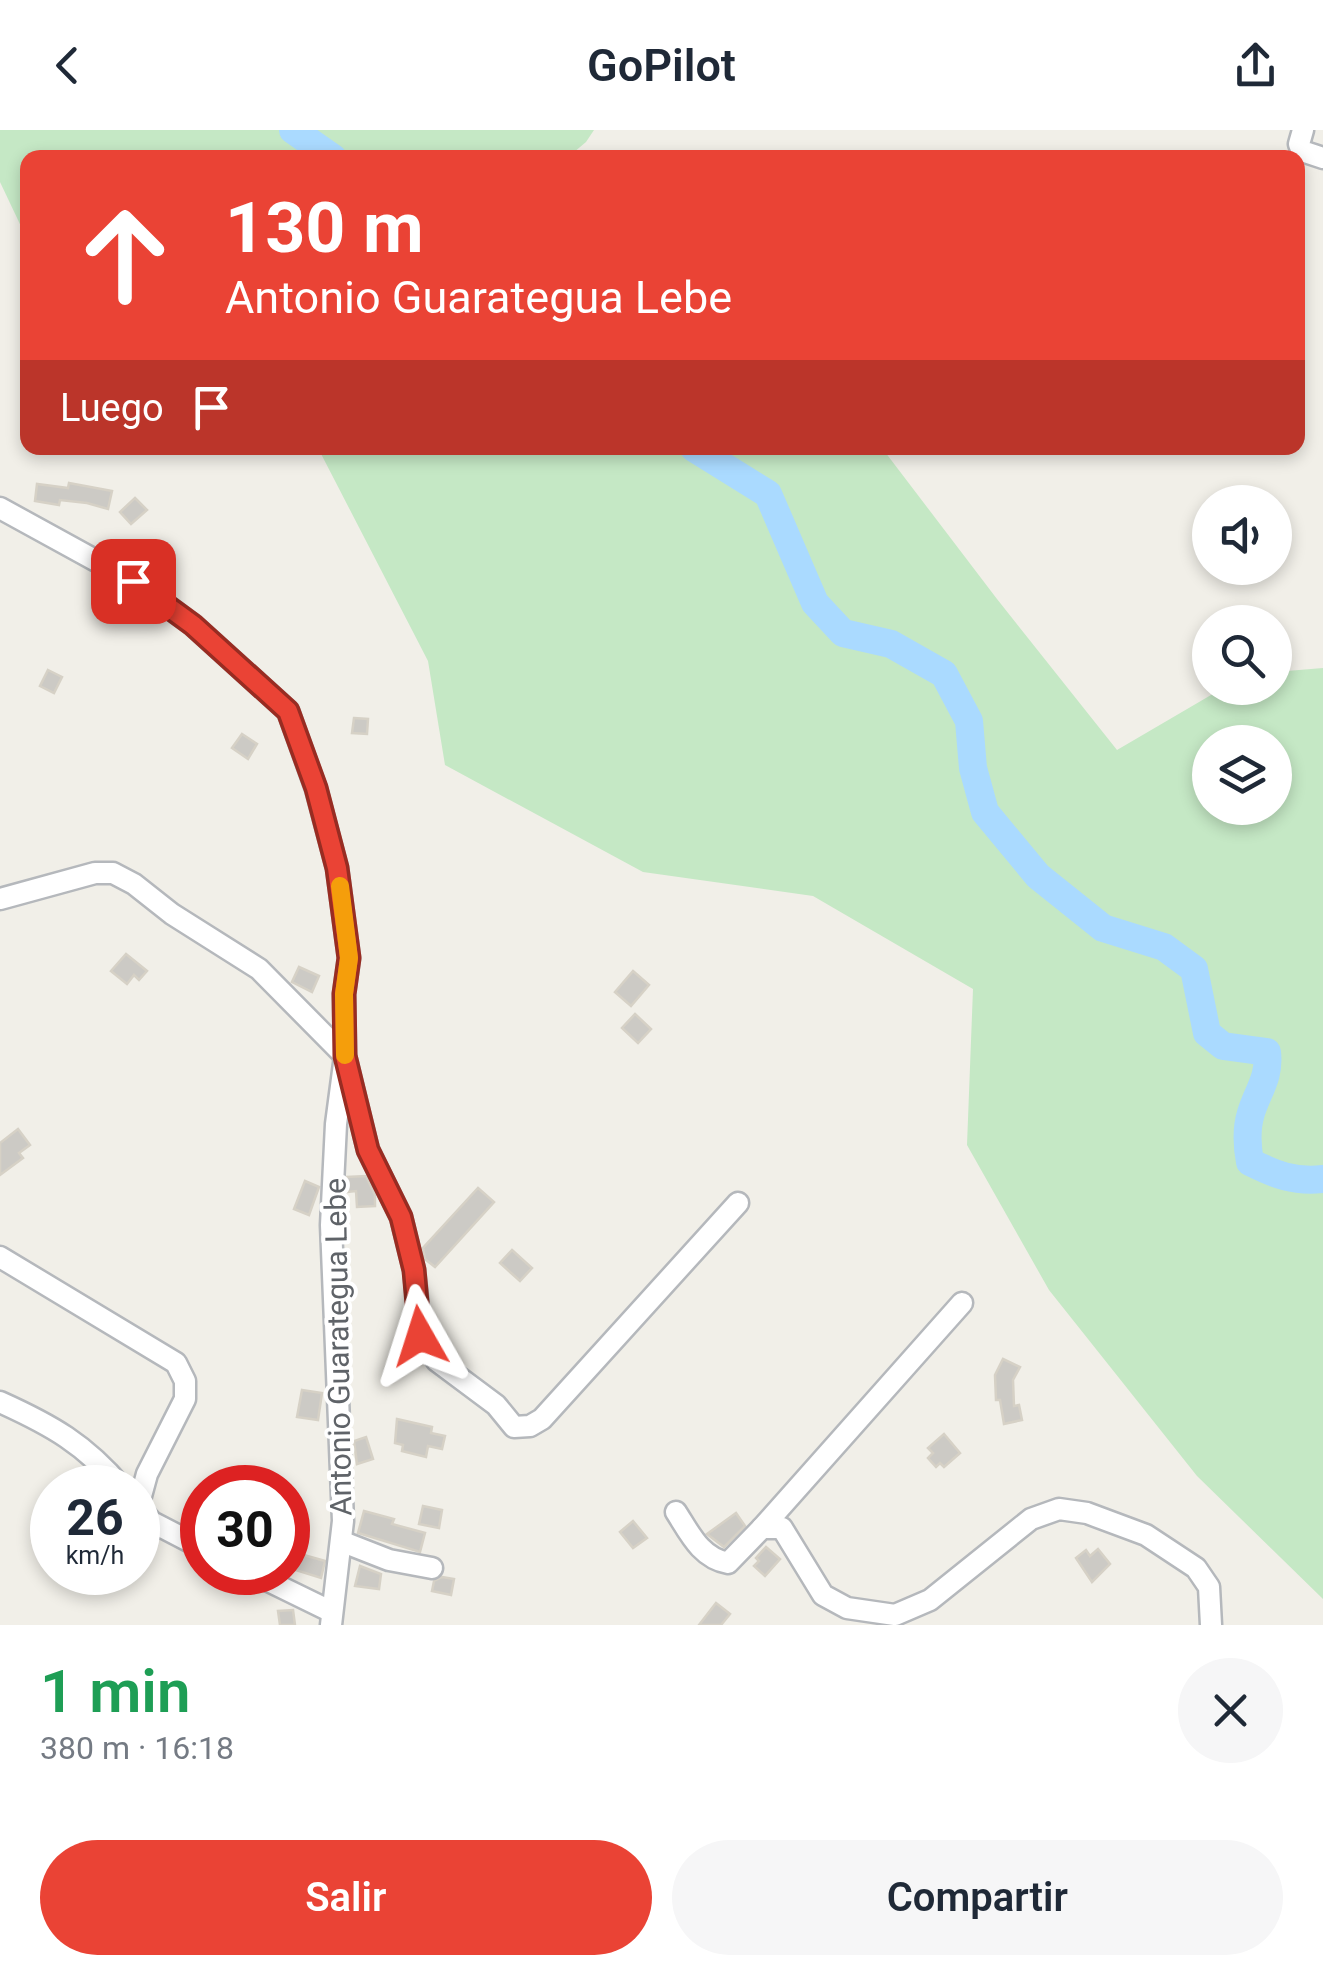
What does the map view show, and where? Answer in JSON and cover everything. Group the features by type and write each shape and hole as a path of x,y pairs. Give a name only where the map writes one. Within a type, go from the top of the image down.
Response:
{"street":[{"name":"Antonio Guarategua Lebe","path":"0,508 133,581 193,625 288,711 316,788 337,868 349,958 331,1225 343,1465 343,1542 331,1618"},
{"path":"0,899 95,873 113,874 134,884 172,914 259,969 345,1056 368,1150 401,1217 414,1270 420,1336 438,1361 496,1405 514,1427 530,1426 542,1419 738,1203"},
{"path":"0,1257 176,1363 186,1381 185,1400 152,1465"},
{"path":"676,1512 699,1548 728,1564 962,1303"},
{"path":"0,1402 79,1443 100,1465"},
{"path":"762,1528 782,1528 824,1595 847,1608 894,1615 930,1600 1031,1519 1059,1510 1087,1514 1146,1535 1196,1568 1209,1587 1212,1625"},
{"path":"343,1542 389,1560 432,1568"},
{"path":"290,1595 331,1618"}],"green space":[{"path":"0,130 594,130 576,150 20,150 20,224 0,182"},
{"path":"322,455 887,455 1117,750 1194,705 1292,705 1292,671 1323,668 1323,1599 1197,1476 1049,1290 967,1145 973,989 813,896 643,872 445,765 428,661"}],"building":[{"path":"69,483 112,491 108,509 60,500 59,505 35,501 37,484 68,488"},
{"path":"135,498 147,510 131,524 120,512"},
{"path":"48,670 62,677 54,693 40,686"},
{"path":"354,718 368,719 367,734 352,733"},
{"path":"242,734 257,744 248,759 232,748"},
{"path":"126,954 147,971 139,980 134,975 127,984 111,971"},
{"path":"299,967 319,976 312,992 292,982"},
{"path":"633,971 649,985 631,1006 615,992"},
{"path":"635,1014 651,1029 638,1043 622,1028"},
{"path":"18,1129 30,1145 19,1153 23,1158 0,1175 0,1143"},
{"path":"366,1176 375,1195 375,1206 357,1207 356,1191 346,1192 347,1177"},
{"path":"305,1181 319,1187 309,1215 294,1209"},
{"path":"478,1188 494,1202 435,1267 425,1259 423,1248"},
{"path":"512,1250 532,1268 520,1281 500,1263"},
{"path":"1003,1359 1020,1367 1013,1380 1014,1406 1019,1405 1022,1420 1004,1424 1000,1400 996,1400 995,1375"},
{"path":"302,1390 322,1393 318,1420 297,1417"},
{"path":"397,1419 432,1427 431,1433 445,1436 442,1449 428,1446 426,1457 402,1451 403,1445 395,1443"},
{"path":"944,1434 960,1453 944,1467 940,1463 936,1467 928,1458 933,1453 928,1448"},
{"path":"366,1437 373,1459 357,1464 354,1441"},
{"path":"423,1506 442,1510 439,1528 419,1524"},
{"path":"364,1511 425,1533 420,1552 358,1533"},
{"path":"736,1513 745,1526 724,1547 707,1534"},
{"path":"633,1521 647,1538 633,1548 620,1532"},
{"path":"766,1547 780,1559 765,1576 754,1566"},
{"path":"1098,1549 1110,1564 1092,1582 1076,1558 1086,1550 1090,1556"},
{"path":"310,1557 325,1561 321,1578 310,1575"},
{"path":"360,1566 381,1574 379,1589 355,1586"},
{"path":"442,1577 454,1579 451,1595 432,1591 434,1581"},
{"path":"716,1603 730,1614 721,1625 699,1625"},
{"path":"293,1610 295,1625 280,1625 278,1611"}],"waterway":[{"path":"293,130 322,150"},
{"path":"705,455 768,494 815,603 843,633 891,644 944,674 969,721 973,768 985,812 1038,876 1103,928 1164,947 1194,969 1207,1033 1223,1046 1267,1052 1265,1077 1248,1125 1250,1162 1285,1176 1323,1179"}],"slow traffic":[{"path":"340,886 349,958 344,994 345,1055"}],"route":[{"path":"133,581 193,625 288,711 316,788 337,868 349,958 344,994 345,1056 368,1150 401,1217 414,1270 420,1336"}]}
